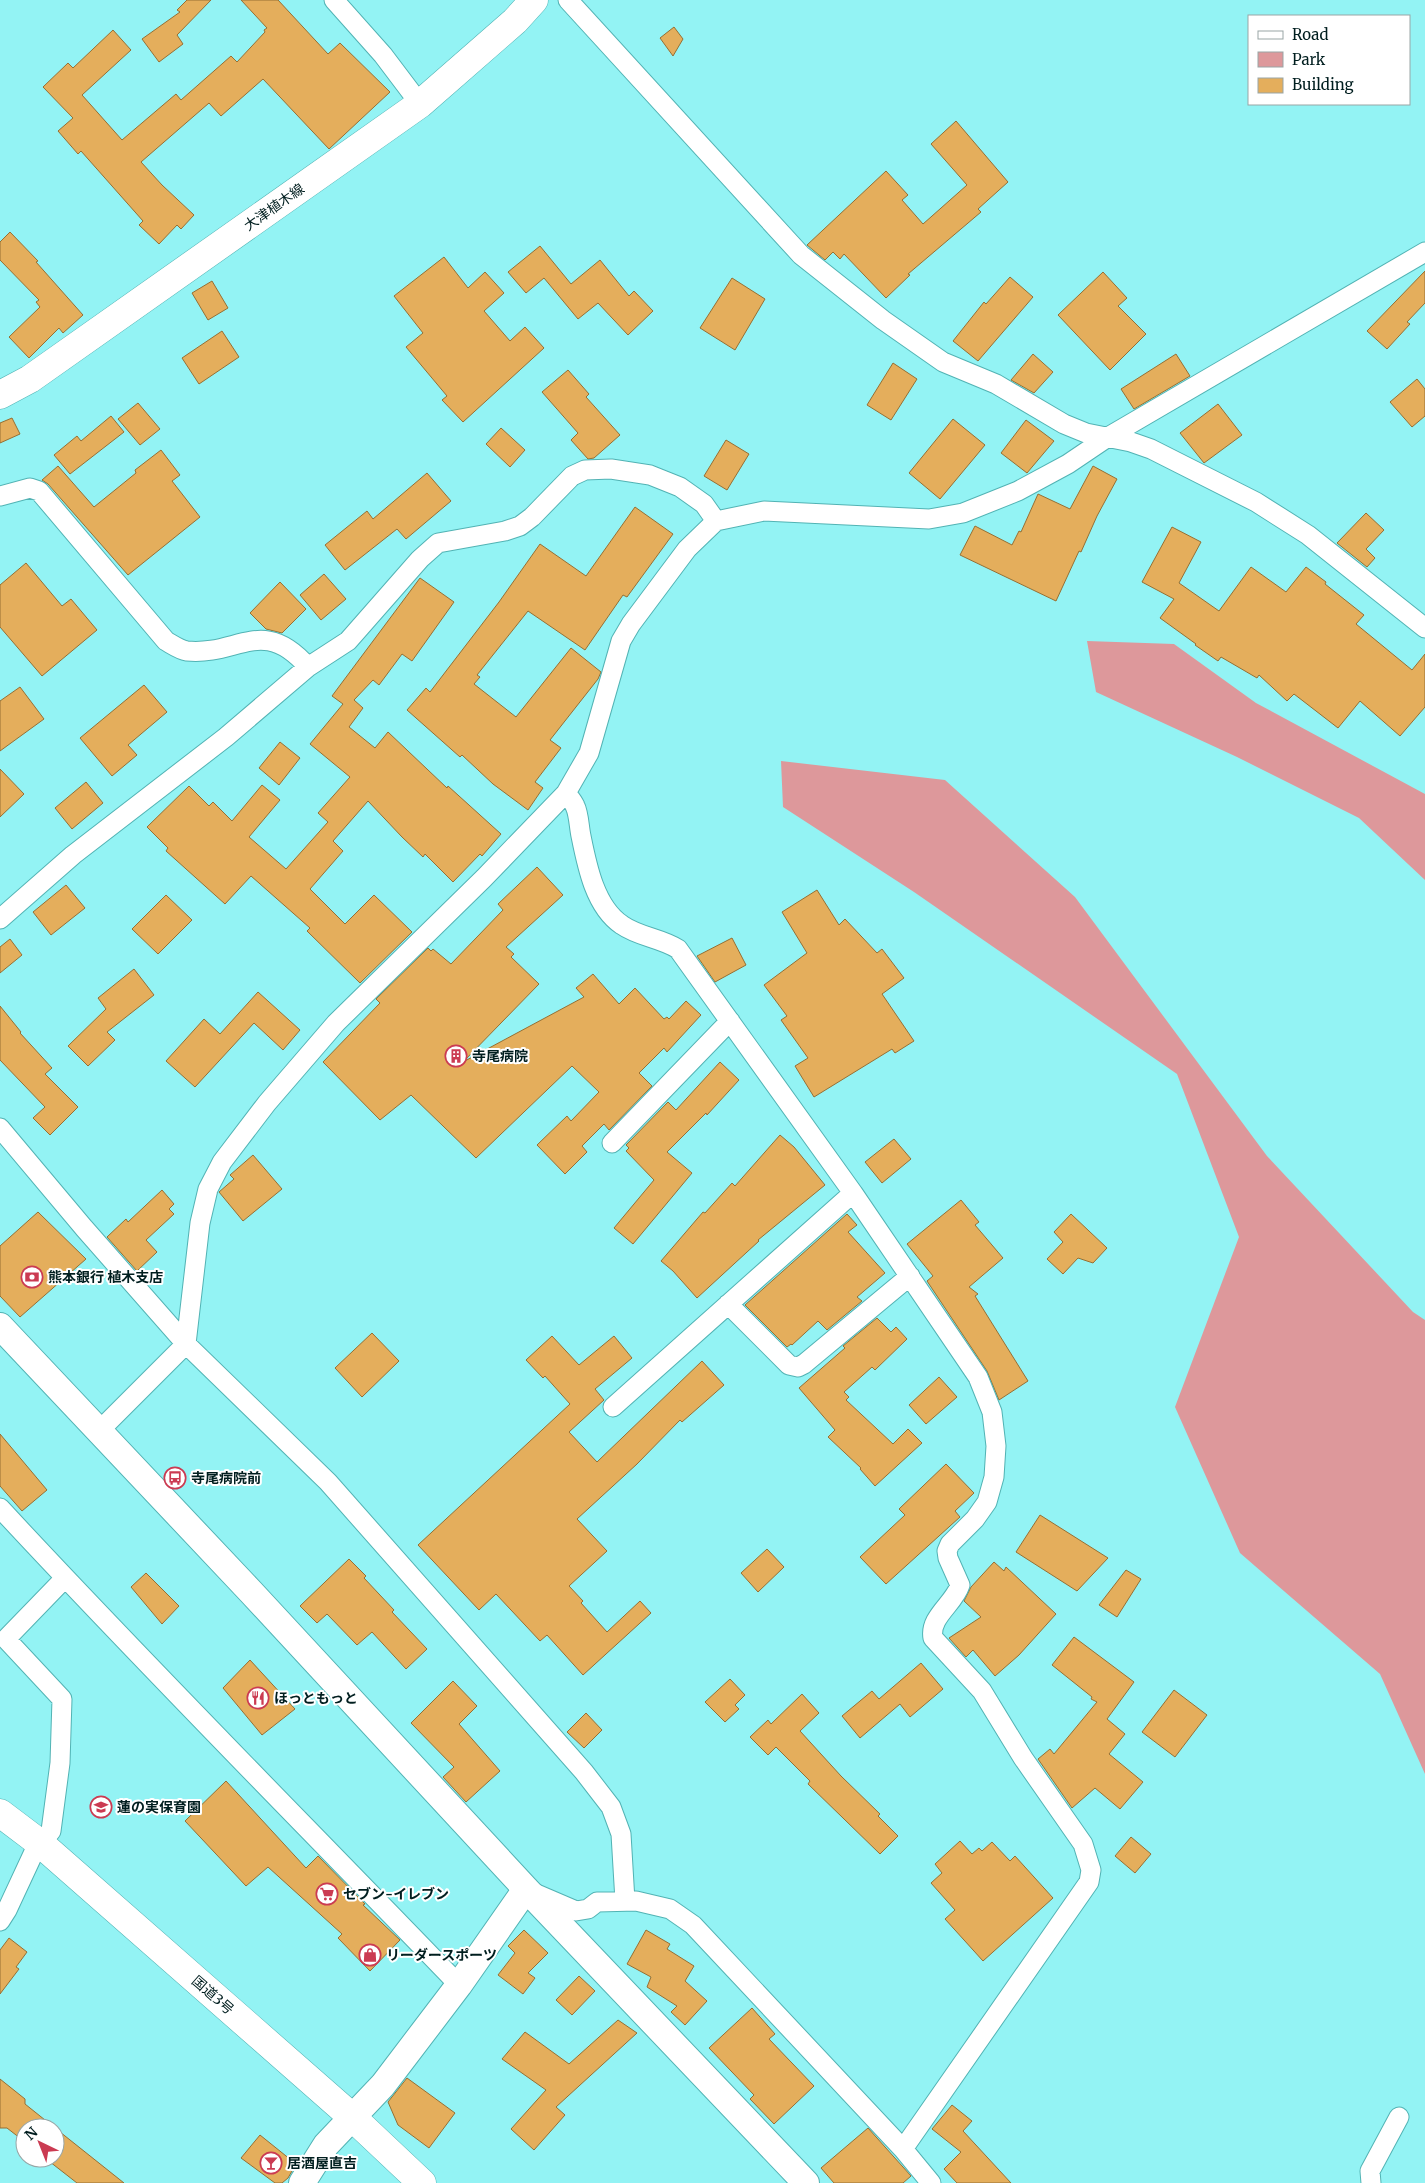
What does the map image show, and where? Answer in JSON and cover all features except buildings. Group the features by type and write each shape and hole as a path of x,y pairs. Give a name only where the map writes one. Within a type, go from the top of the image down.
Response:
{"main road":[{"name":"大津植木線","path":"0,394 30,379 420,104 515,21 534,0"},
{"name":"国道3号","path":"0,1813 41,1844 352,2117 422,2183"}],"street":[{"path":"334,0 383,55 420,104"},
{"path":"568,0 801,255 882,320 943,362 996,384 1064,424 1086,433 1131,442 1151,449 1256,502 1290,522 1425,628"},
{"path":"99,1431 186,1344 200,1223 208,1189 222,1162 267,1103 336,1023 484,878 566,793 589,753 621,641 631,624 687,549 716,521 764,511 929,519 963,513 1018,490 1068,464 1108,437 1425,252"},
{"path":"0,919 73,855 226,737 308,667 348,640 429,550 438,543 505,531 520,526 532,517 572,476 585,470 621,470 650,476 680,487 704,504 716,521"},
{"path":"0,496 30,488 39,491 166,641 185,651 202,651 257,639 277,643 298,656 308,667"},
{"path":"566,793 576,807 585,857 599,898 607,911 621,925 637,934 672,945 678,950 853,1193 910,1276 978,1377 992,1412 996,1446 994,1477 987,1502 976,1519 950,1544 947,1551 948,1558 960,1585 955,1596 935,1622 931,1631 933,1638 982,1691 1024,1758 1083,1844 1091,1870 1089,1882 903,2149"},
{"path":"612,1143 730,1021"},
{"path":"0,1128 84,1228 186,1344 328,1482 584,1772 611,1807 621,1834 625,1901"},
{"path":"613,1407 853,1193"},
{"path":"728,1304 789,1365 798,1367 910,1276"},
{"path":"0,1326 359,1708 526,1889 806,2183"},
{"path":"0,1508 65,1578 459,1985"},
{"path":"0,1921 34,1852 51,1831 60,1763 62,1699 6,1640 65,1578"},
{"path":"526,1889 576,1911 588,1909 597,1902 636,1901 670,1909 693,1925 903,2149 931,2183"},
{"path":"302,2183 326,2145 383,2086 459,1985 526,1889"},
{"path":"1371,2183 1370,2171 1399,2117"}],"green space":[{"path":"1087,641 1174,644 1256,703 1425,794 1425,880 1359,818 1237,757 1096,692"},
{"path":"781,761 945,780 1075,897 1267,1156 1413,1312 1425,1320 1425,1774 1380,1674 1240,1553 1175,1407 1239,1237 1177,1074 914,892 783,807"}],"place":[{"name":"寺尾病院","path":"456,1056"},
{"name":"熊本銀行 植木支店","path":"32,1277"},
{"name":"寺尾病院前","path":"175,1478"},
{"name":"ほっともっと","path":"258,1698"},
{"name":"蓮の実保育園","path":"101,1807"},
{"name":"セブン-イレブン","path":"327,1894"},
{"name":"リーダースポーツ","path":"370,1955"},
{"name":"居酒屋直吉","path":"271,2163"}]}
